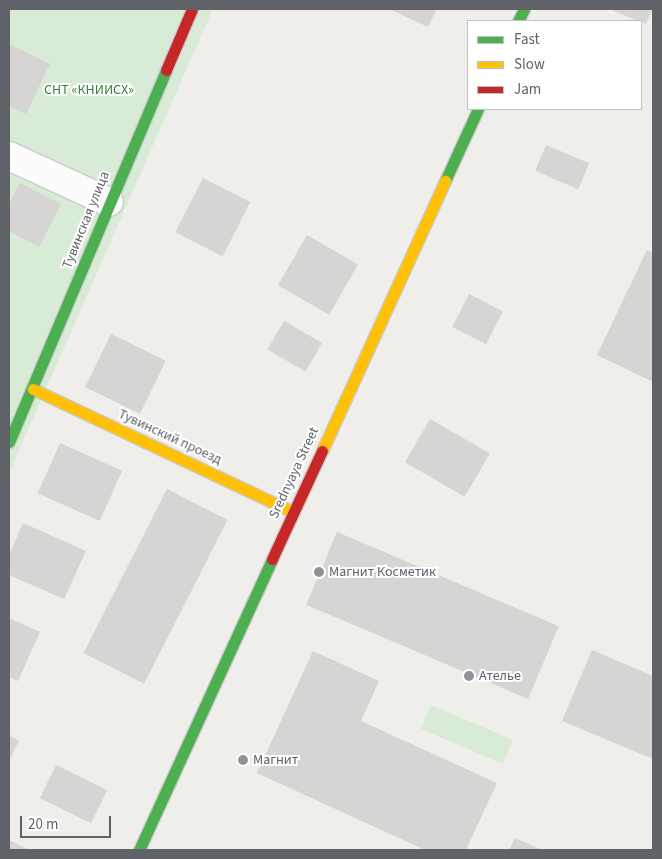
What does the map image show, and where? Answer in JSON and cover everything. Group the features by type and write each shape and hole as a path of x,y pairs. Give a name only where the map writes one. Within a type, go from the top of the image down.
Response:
{"street":[{"name":"Тувинская улица","path":"9,442 192,9"},
{"name":"Srednyaya Street","path":"139,850 478,110"},
{"path":"9,156 110,202"},
{"name":"Тувинский проезд","path":"33,389 293,512"}],"green space":[{"name":"СНТ «КНИИСХ»","path":"9,9 213,9 9,473"},
{"path":"431,705 513,740 503,764 421,729"}],"building":[{"path":"389,9 437,9 428,27"},
{"path":"609,9 652,9 646,24 642,22 642,20 636,20"},
{"path":"9,44 50,64 26,114 9,106"},
{"path":"546,145 589,163 578,189 535,171"},
{"path":"203,178 250,202 223,256 175,232"},
{"path":"20,183 61,204 39,247 9,231 9,204"},
{"path":"307,235 358,264 329,315 278,285"},
{"path":"647,250 653,253 653,382 597,355"},
{"path":"469,294 503,311 486,344 452,327"},
{"path":"284,321 322,343 306,372 268,350"},
{"path":"111,334 166,361 140,414 85,387"},
{"path":"430,419 490,454 465,497 405,462"},
{"path":"60,443 122,471 100,521 38,493"},
{"path":"167,489 228,520 144,684 83,653"},
{"path":"23,523 86,551 64,599 9,575 9,555"},
{"path":"337,532 559,626 528,699 306,605"},
{"path":"9,618 40,632 18,681 9,677"},
{"path":"592,650 653,676 653,759 562,721"},
{"path":"313,651 379,681 361,721 497,783 466,850 425,850 257,773"},
{"path":"9,735 19,741 9,761"},
{"path":"56,765 107,790 91,823 40,798"},
{"path":"515,838 542,850 509,850"},
{"path":"9,840 29,850 9,850"}],"traffic: fast":[{"path":"518,20 524,9"},
{"path":"9,442 166,70"},
{"path":"445,181 478,110"},
{"path":"139,850 272,559"}],"traffic: slow":[{"path":"322,451 445,181"},
{"path":"33,389 293,512"}],"traffic: jam":[{"path":"166,70 192,9"},
{"path":"272,559 322,451"}],"place":[{"name":"Магнит Косметик","path":"319,572"},
{"name":"Ателье","path":"469,676"},
{"name":"Магнит","path":"243,760"}]}
